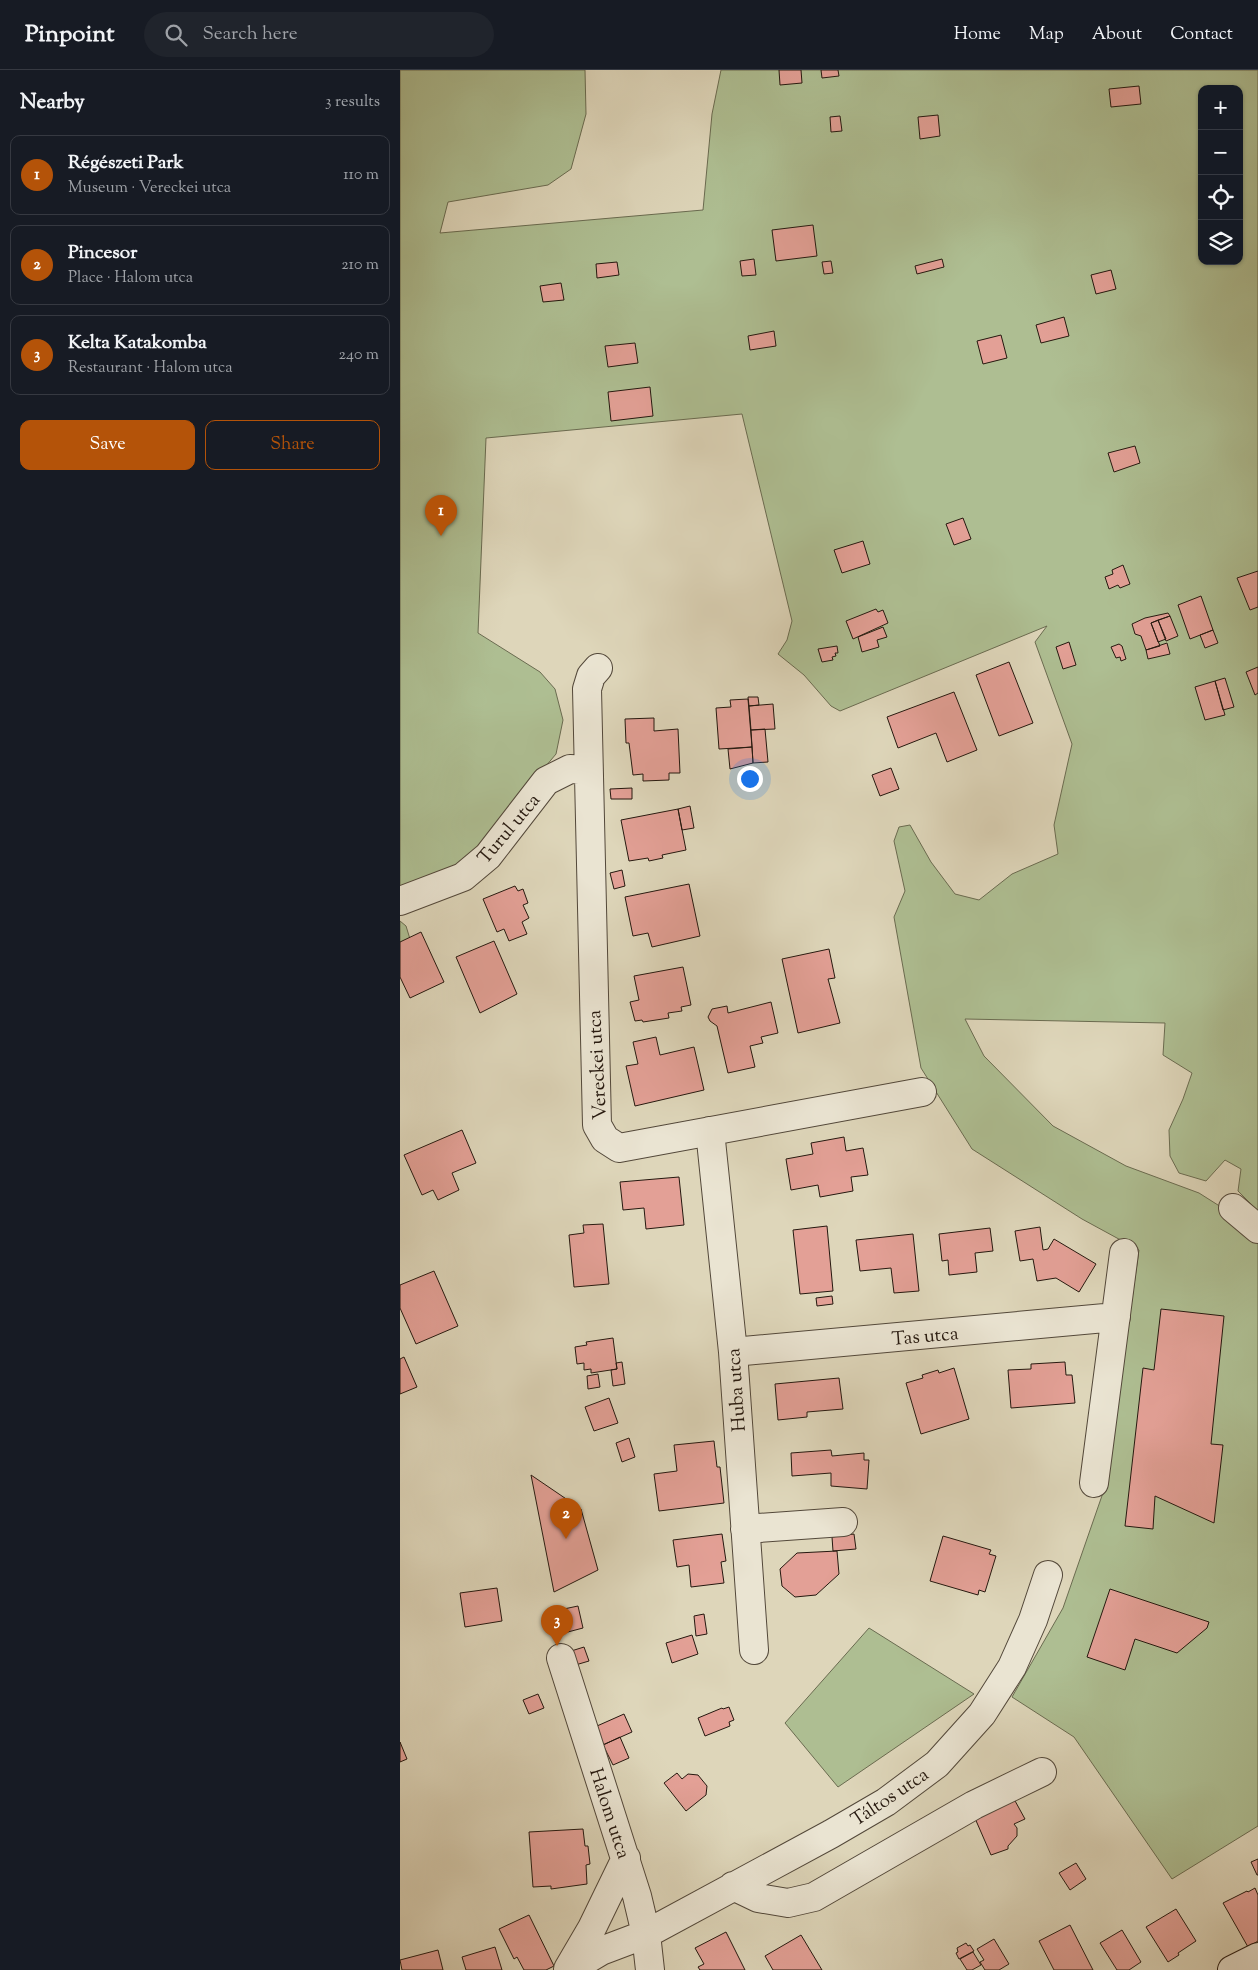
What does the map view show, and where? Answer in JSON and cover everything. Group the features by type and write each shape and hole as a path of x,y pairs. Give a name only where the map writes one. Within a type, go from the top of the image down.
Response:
{"street":[{"name":"Vereckei utca","path":"598,668 591,676 587,689 588,770 597,1125 605,1139 620,1148 922,1092"},
{"name":"Turul utca","path":"400,901 463,877 488,856 546,781 570,769 588,770"},
{"name":"Huba utca","path":"710,1131 733,1352 754,1650"},
{"path":"1233,1208 1258,1229"},
{"path":"1094,1483 1124,1253"},
{"name":"Tas utca","path":"733,1352 1116,1317"},
{"path":"746,1529 843,1522"},
{"name":"Táltos utca","path":"568,1970 601,1951 646,1934 886,1802 937,1764 982,1714 1012,1667 1034,1620 1048,1575"},
{"name":"Halom utca","path":"561,1658 638,1896 646,1934 650,1970"},
{"path":"733,1886 758,1898 788,1903 814,1897 974,1805 1042,1772"},
{"path":"568,1970 592,1928 626,1858"},
{"path":"1232,1970 1258,1957"}],"green space":[{"path":"400,70 585,70 586,114 571,169 548,185 448,202 440,233 703,210 712,114 721,70 1258,70 1258,1211 1238,1191 1241,1169 1225,1160 1206,1181 1179,1173 1170,1156 1169,1130 1192,1073 1163,1055 1165,1023 965,1019 984,1056 1053,1126 1126,1166 1199,1193 1240,1219 1258,1236 1258,1826 1172,1879 1074,1737 1012,1697 1063,1608 1105,1487 1139,1250 1082,1219 972,1149 921,1068 894,917 905,891 894,841 899,827 910,825 931,862 955,894 979,900 1012,874 1058,854 1054,825 1072,744 1035,642 1047,626 840,711 831,706 804,675 778,654 787,640 792,621 742,414 486,438 478,633 540,672 555,689 563,720 556,754 466,861 400,888"},
{"path":"400,921 406,926 410,939 400,959"},
{"path":"869,1628 974,1694 838,1787 785,1723"}],"building":[{"path":"779,70 801,70 802,83 780,85"},
{"path":"821,70 838,70 839,76 822,78"},
{"path":"1139,86 1141,104 1111,107 1109,89"},
{"path":"938,115 940,136 920,139 918,117"},
{"path":"840,116 842,131 831,132 830,117"},
{"path":"813,225 817,256 776,261 772,230"},
{"path":"754,259 756,275 742,276 740,261"},
{"path":"942,259 944,267 917,274 915,266"},
{"path":"831,261 833,273 824,274 822,262"},
{"path":"617,262 619,275 597,278 596,264"},
{"path":"1111,270 1116,289 1096,294 1091,275"},
{"path":"561,283 564,300 543,302 540,286"},
{"path":"1064,317 1069,336 1041,343 1036,325"},
{"path":"774,331 776,346 750,350 748,336"},
{"path":"1001,335 1007,358 983,364 977,341"},
{"path":"635,343 638,363 608,367 605,346"},
{"path":"650,387 653,416 611,421 608,392"},
{"path":"1135,446 1140,463 1114,472 1108,453"},
{"path":"963,518 971,539 954,545 946,524"},
{"path":"863,541 870,564 842,573 834,550"},
{"path":"1123,565 1130,584 1120,588 1118,585 1109,589 1105,577 1113,574 1112,570"},
{"path":"1258,571 1258,607 1250,610 1237,578"},
{"path":"1201,596 1213,630 1190,639 1178,605"},
{"path":"876,609 878,612 883,610 888,623 853,639 846,621"},
{"path":"1168,613 1170,616 1151,623 1160,646 1146,650 1141,636 1135,634 1132,624 1145,618"},
{"path":"1170,616 1178,636 1166,641 1158,620"},
{"path":"1158,620 1166,639 1158,642 1151,623"},
{"path":"883,627 887,637 877,640 879,647 862,652 858,637"},
{"path":"1213,630 1218,643 1205,648 1200,635"},
{"path":"1069,642 1076,665 1063,669 1056,647"},
{"path":"1167,643 1170,654 1148,659 1146,650"},
{"path":"1119,644 1122,646 1126,659 1121,661 1120,657 1116,658 1111,647"},
{"path":"837,646 838,653 835,653 836,656 832,657 833,660 822,662 818,649"},
{"path":"1009,662 1033,723 999,736 976,675"},
{"path":"1258,667 1258,693 1255,695 1246,672"},
{"path":"1225,678 1234,707 1223,710 1215,681"},
{"path":"1215,681 1225,715 1205,720 1195,687"},
{"path":"954,692 977,750 947,762 936,733 898,748 887,717"},
{"path":"748,697 758,697 759,705 749,706"},
{"path":"748,699 752,747 719,749 716,708 731,707 730,700"},
{"path":"773,704 775,729 751,730 749,706"},
{"path":"654,718 654,731 678,729 680,773 669,773 669,780 643,781 643,774 633,775 629,743 626,743 625,719"},
{"path":"765,729 768,762 753,763 751,730"},
{"path":"752,747 753,763 730,769 728,749"},
{"path":"891,768 899,789 880,796 872,775"},
{"path":"632,788 632,799 611,799 610,789"},
{"path":"690,806 694,828 682,830 678,809"},
{"path":"678,809 686,850 662,855 663,858 649,861 648,858 629,861 621,820"},
{"path":"622,870 625,886 614,889 610,873"},
{"path":"689,884 700,936 652,947 648,933 633,936 625,897"},
{"path":"515,886 518,891 523,889 528,903 523,905 529,918 522,922 527,934 509,941 504,929 497,932 483,899"},
{"path":"421,932 444,982 410,998 400,977 400,942"},
{"path":"494,941 517,994 480,1013 456,957"},
{"path":"829,949 835,978 828,979 840,1023 798,1033 782,959"},
{"path":"683,967 691,1005 681,1007 682,1011 668,1013 669,1018 643,1022 642,1020 635,1021 630,1002 639,1000 634,976"},
{"path":"771,1002 778,1033 761,1037 763,1043 750,1046 755,1067 728,1073 717,1026 708,1017 712,1009 727,1006 728,1013"},
{"path":"656,1037 660,1055 694,1047 704,1090 635,1106 626,1066 638,1064 633,1042"},
{"path":"462,1130 476,1163 452,1173 459,1190 438,1200 433,1190 422,1195 404,1155"},
{"path":"844,1137 846,1151 863,1148 868,1175 851,1177 853,1191 820,1197 818,1185 791,1190 786,1159 813,1154 811,1143"},
{"path":"679,1177 684,1225 646,1229 644,1208 623,1210 620,1182"},
{"path":"603,1224 609,1284 574,1287 569,1235 584,1233 583,1225"},
{"path":"827,1226 833,1291 800,1294 793,1230"},
{"path":"1040,1227 1043,1250 1048,1249 1054,1239 1096,1264 1079,1292 1056,1278 1037,1281 1033,1259 1020,1261 1015,1231"},
{"path":"990,1228 993,1251 975,1253 977,1272 949,1275 948,1260 942,1261 939,1234"},
{"path":"913,1234 919,1291 894,1293 891,1268 860,1271 856,1240"},
{"path":"434,1271 458,1326 416,1344 400,1308 400,1285"},
{"path":"832,1296 833,1304 817,1306 816,1298"},
{"path":"1161,1309 1224,1316 1211,1444 1223,1445 1214,1523 1155,1496 1153,1529 1125,1526 1143,1368 1154,1370"},
{"path":"613,1338 617,1369 591,1373 591,1369 584,1370 584,1363 577,1364 575,1347 587,1345 586,1342"},
{"path":"404,1357 417,1387 400,1394 400,1359"},
{"path":"622,1362 625,1384 613,1386 611,1370 617,1369 616,1363"},
{"path":"1065,1362 1066,1375 1072,1375 1075,1403 1011,1408 1008,1370 1031,1369 1031,1364"},
{"path":"954,1368 969,1419 921,1434 906,1383 923,1378 922,1375 938,1370 939,1373"},
{"path":"598,1374 600,1387 588,1389 587,1376"},
{"path":"839,1378 843,1409 807,1412 807,1417 778,1420 775,1384"},
{"path":"609,1398 618,1423 594,1431 585,1407"},
{"path":"629,1438 635,1457 622,1462 616,1443"},
{"path":"714,1441 717,1467 720,1467 724,1503 659,1511 654,1474 677,1471 674,1445"},
{"path":"831,1450 832,1456 864,1453 864,1460 869,1460 867,1489 831,1486 831,1473 792,1476 791,1453"},
{"path":"531,1475 581,1509 598,1570 554,1592"},
{"path":"722,1534 726,1561 721,1562 724,1583 691,1587 689,1565 677,1567 673,1540"},
{"path":"854,1534 856,1549 833,1551 832,1537"},
{"path":"943,1536 991,1550 989,1554 996,1556 985,1592 979,1590 978,1595 930,1581"},
{"path":"837,1551 839,1574 816,1595 795,1597 782,1586 780,1569 797,1553"},
{"path":"497,1588 502,1621 465,1627 460,1593"},
{"path":"1110,1589 1209,1622 1207,1628 1177,1653 1135,1639 1125,1670 1087,1657"},
{"path":"578,1606 583,1628 564,1633 559,1610"},
{"path":"704,1614 707,1634 696,1636 694,1616"},
{"path":"692,1635 698,1654 672,1663 666,1643"},
{"path":"584,1647 589,1661 572,1666 568,1652"},
{"path":"538,1694 544,1708 529,1714 523,1700"},
{"path":"729,1707 734,1720 729,1722 730,1726 705,1736 698,1718"},
{"path":"624,1714 632,1732 596,1748 588,1730"},
{"path":"620,1737 629,1758 613,1765 603,1745"},
{"path":"400,1742 407,1759 400,1762"},
{"path":"677,1773 682,1779 688,1774 698,1775 707,1786 706,1795 686,1811 664,1783"},
{"path":"1014,1799 1025,1819 1014,1824 1017,1828 1017,1836 1008,1846 1008,1849 991,1855 974,1816"},
{"path":"583,1829 585,1846 588,1846 590,1864 586,1865 587,1884 551,1889 551,1886 533,1887 529,1832"},
{"path":"1258,1859 1258,1875 1257,1875 1251,1862"},
{"path":"1076,1863 1086,1879 1070,1890 1059,1873"},
{"path":"1255,1888 1258,1895 1258,1941 1248,1947 1223,1903"},
{"path":"1176,1909 1196,1941 1168,1962 1146,1927"},
{"path":"529,1915 554,1966 546,1970 524,1970 517,1957 514,1959 499,1929"},
{"path":"1070,1925 1093,1970 1054,1970 1039,1941"},
{"path":"1122,1930 1141,1962 1129,1970 1117,1970 1100,1943"},
{"path":"726,1932 745,1970 700,1970 698,1967 704,1964 695,1948"},
{"path":"801,1935 822,1970 773,1970 765,1956"},
{"path":"994,1939 1009,1964 999,1970 985,1970 980,1962 984,1960 977,1949"},
{"path":"966,1943 974,1951 959,1959 956,1953 958,1952 957,1948"},
{"path":"495,1947 502,1970 466,1970 462,1957"},
{"path":"438,1950 443,1970 402,1970 400,1960"},
{"path":"973,1952 981,1965 972,1970 967,1970 960,1959"}],"place":[{"name":"Régészeti Park","path":"441,536"},
{"name":"Pincesor","path":"566,1539"},
{"name":"Kelta Katakomba","path":"557,1646"}]}
